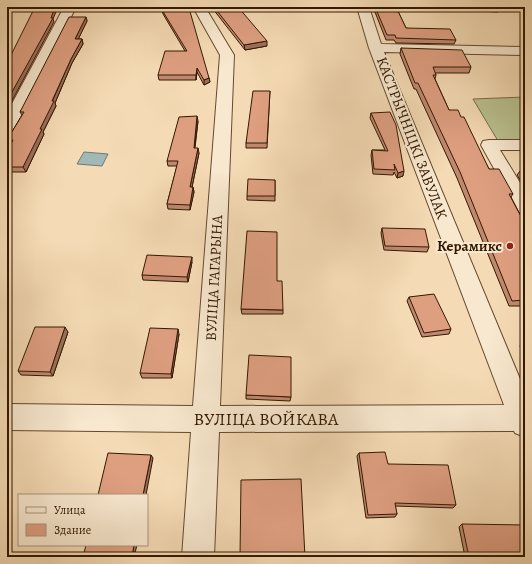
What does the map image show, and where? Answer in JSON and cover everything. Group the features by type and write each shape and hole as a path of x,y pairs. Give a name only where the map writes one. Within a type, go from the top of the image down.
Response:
{"street":[{"path":"7,128 70,7"},
{"name":"ВУЛІЦА ГАГАРЫНА","path":"198,557 227,55 199,7"},
{"name":"КАСТРЫЧНІЦКІ ЗАВУЛАК","path":"363,7 376,48 524,420"},
{"path":"376,48 525,51"},
{"path":"525,145 489,146 525,207"},
{"name":"ВУЛІЦА ВОЙКАВА","path":"7,417 206,420 524,420"}],"green space":[{"path":"525,97 525,140 498,141 473,99"}],"water":[{"path":"84,152 108,154 102,166 77,164"}],"building":[{"path":"35,7 55,7 51,18 53,18 7,101 7,55 11,55"},
{"path":"181,7 189,8 209,78 204,80 197,68 196,75 158,75 165,51 187,51 162,10"},
{"path":"214,7 238,7 267,41 244,45"},
{"path":"375,7 396,7 406,28 450,29 456,40 396,38 395,35 387,35"},
{"path":"478,7 499,7 499,8"},
{"path":"69,17 86,17 75,39 82,39 71,59 52,101 54,101 40,129 42,129 23,167 7,167 7,152 13,140 7,140 24,112 20,112"},
{"path":"401,48 462,50 471,67 433,67 436,75 433,75 449,110 458,110 461,117 464,117 489,169 499,169 513,194 509,194 525,224 525,300 512,301 460,172 418,83 415,83"},
{"path":"253,91 270,91 267,143 246,143"},
{"path":"390,112 396,125 404,171 398,173 394,164 395,170 374,169 372,150 388,151 371,113"},
{"path":"197,116 194,148 198,148 190,187 193,187 190,205 167,204 178,161 167,161 179,117"},
{"path":"520,171 525,171 525,179"},
{"path":"248,179 275,180 275,196 247,196"},
{"path":"382,228 425,229 429,247 385,246"},
{"path":"247,231 277,232 277,281 282,281 283,310 241,309"},
{"path":"147,255 192,257 187,277 142,275"},
{"path":"434,294 451,329 424,333 409,297"},
{"path":"35,327 65,327 50,372 18,371"},
{"path":"150,328 178,329 171,374 140,373"},
{"path":"249,355 291,357 291,397 246,395"},
{"path":"385,452 388,464 448,465 456,505 395,503 397,514 368,515 359,453"},
{"path":"108,453 151,455 143,494 98,494"},
{"path":"301,479 305,557 240,557 241,480"},
{"path":"462,524 525,525 525,557 469,557"},
{"path":"86,546 134,546 132,557 83,557"}],"place":[{"name":"Керамикс","path":"510,246"}]}
